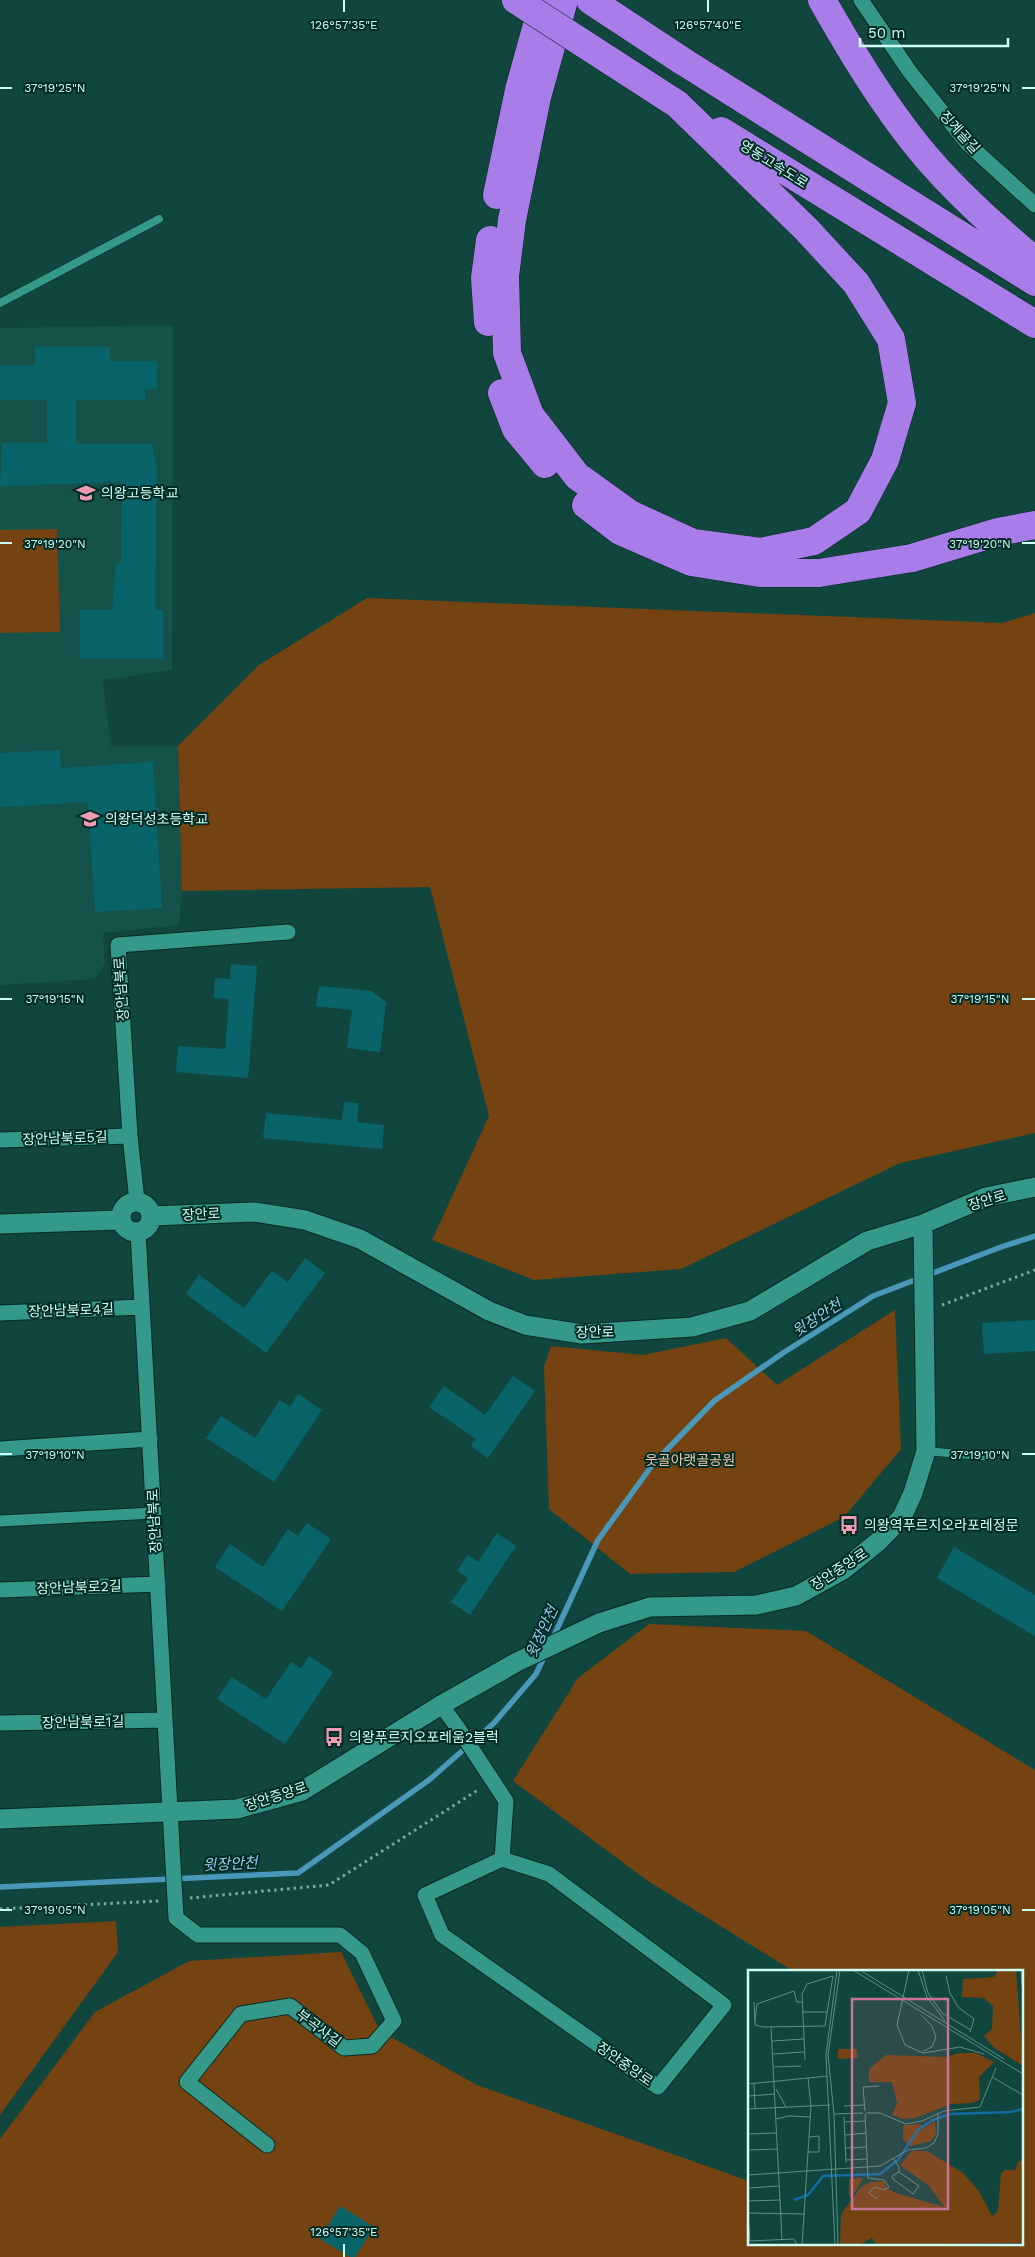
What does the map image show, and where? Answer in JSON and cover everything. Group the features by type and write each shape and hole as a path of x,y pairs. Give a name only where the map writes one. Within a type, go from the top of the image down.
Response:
{"highway":[{"name":"영동고속도로","path":"516,0 678,104 1035,324"},
{"path":"544,0 519,90 493,217 486,278 490,360 516,428 569,493 620,531 691,562 760,573 819,573 912,558 998,532 1035,525"},
{"path":"564,0 537,97 512,220 505,276 507,353 530,415 577,476 630,514 693,543 760,552 814,541 858,511 885,460 902,403 891,339 856,283 806,229 678,104"},
{"path":"590,0 684,62 1035,282"},
{"path":"822,0 864,73 918,147 985,218 1035,261"}],"street":[{"name":"징계골길","path":"861,0 910,72 968,143 1035,206"},
{"name":"장안남북로","path":"136,1201 118,946 288,932"},
{"name":"장안남북로5길","path":"0,1140 130,1136"},
{"name":"장안로","path":"151,1216 254,1212 305,1220 360,1239 489,1311 525,1325 582,1334 692,1327 750,1311 867,1241 923,1224 986,1197 1035,1187"},
{"path":"136,1201 144,1204 149,1209 151,1216 150,1223 145,1229 138,1232 130,1232 120,1220 121,1210 127,1204 136,1201"},
{"path":"0,1224 120,1220"},
{"name":"장안중앙로","path":"0,1819 237,1809 302,1791 441,1705 517,1662 599,1623 650,1607 756,1606 796,1596 843,1570 880,1542 902,1517 913,1493 926,1451 923,1224"},
{"name":"장안남북로","path":"138,1232 170,1811"},
{"name":"장안남북로4길","path":"0,1313 142,1307"},
{"path":"0,1449 150,1440"},
{"path":"0,1521 154,1513"},
{"name":"장안남북로2길","path":"0,1590 158,1584"},
{"path":"441,1705 506,1801 502,1859"},
{"name":"장안남북로1길","path":"0,1723 165,1720"},
{"path":"170,1811 175,1894"},
{"name":"장안중앙로","path":"502,1859 549,1874 724,2005 658,2087 442,1935 425,1895 502,1859"},
{"name":"부곡사길","path":"175,1894 176,1918 198,1935 340,1935 362,1954 394,2021 372,2046 344,2048 290,2006 240,2014 186,2082 267,2145"}],"lane":[{"path":"0,303 159,219"},
{"path":"926,1451 992,1457"}],"path":[{"path":"924,1302 1035,1270"},
{"path":"0,1910 175,1894 329,1885 489,1775"}],"shaded area":[{"path":"173,325 172,670 103,680 111,747 178,746 182,891 179,925 103,933 105,963 95,979 0,985 0,328"}],"green space":[{"path":"57,529 60,632 0,633 0,530"},
{"path":"367,598 1002,623 1035,613 1035,1133 900,1163 681,1269 534,1280 432,1240 489,1116 430,887 182,891 178,746 259,665"},
{"name":"웃골아랫골공원","path":"895,1310 901,1449 844,1517 734,1572 630,1574 549,1509 544,1367 551,1346 643,1355 726,1338 777,1385"},
{"path":"649,1624 806,1631 1035,1770 1035,2257 0,2257 0,2139 95,2012 189,1961 341,1952 380,2031 477,2085 748,2181 748,2244 1022,2244 1022,1970 791,1970 648,1881 513,1781 578,1678"},
{"path":"116,1921 118,1952 0,2115 0,1927"}],"building":[{"path":"35,347 110,347 110,361 157,361 157,389 145,389 145,400 76,400 76,444 152,444 157,468 155,610 163,610 163,659 80,659 80,610 112,610 116,563 121,563 122,482 0,486 2,443 47,443 47,400 0,400 0,365 35,365"},
{"path":"60,750 61,768 153,762 162,908 95,912 88,802 0,807 0,753"},
{"path":"231,964 257,966 248,1078 176,1072 178,1046 225,1049 229,999 214,998 215,978 230,979"},
{"path":"319,986 371,991 386,1002 380,1052 347,1048 352,1010 316,1006"},
{"path":"344,1102 359,1103 357,1122 384,1125 382,1149 263,1138 266,1113 342,1120"},
{"path":"305,1258 325,1273 266,1353 186,1294 199,1275 244,1308 272,1271 288,1282"},
{"path":"1035,1320 1035,1351 984,1354 982,1323"},
{"path":"513,1376 535,1391 488,1458 471,1446 476,1439 429,1407 444,1386 485,1415"},
{"path":"298,1394 322,1410 274,1482 206,1438 221,1416 255,1438 280,1400 290,1407"},
{"path":"307,1523 331,1539 282,1611 215,1567 230,1544 263,1567 288,1529 298,1536"},
{"path":"497,1533 516,1546 470,1615 451,1602 468,1578 457,1571 468,1555 478,1562"},
{"path":"954,1547 1035,1595 1035,1636 937,1578"},
{"path":"309,1656 333,1672 285,1744 217,1699 232,1677 266,1699 291,1662 301,1668"},
{"path":"340,2206 374,2227 355,2257 350,2257 320,2239"}],"waterway":[{"name":"윗장안천","path":"552,1640 598,1540 653,1464 714,1401 783,1353 873,1296 1035,1236"},
{"name":"윗장안천","path":"0,1887 298,1873 429,1780 494,1723 536,1674 546,1653"}],"place":[{"name":"의왕고등학교","path":"86,493"},
{"name":"의왕덕성초등학교","path":"90,819"},
{"name":"의왕역푸르지오라포레정문","path":"849,1525"},
{"name":"의왕푸르지오포레움2블럭","path":"334,1737"}]}
